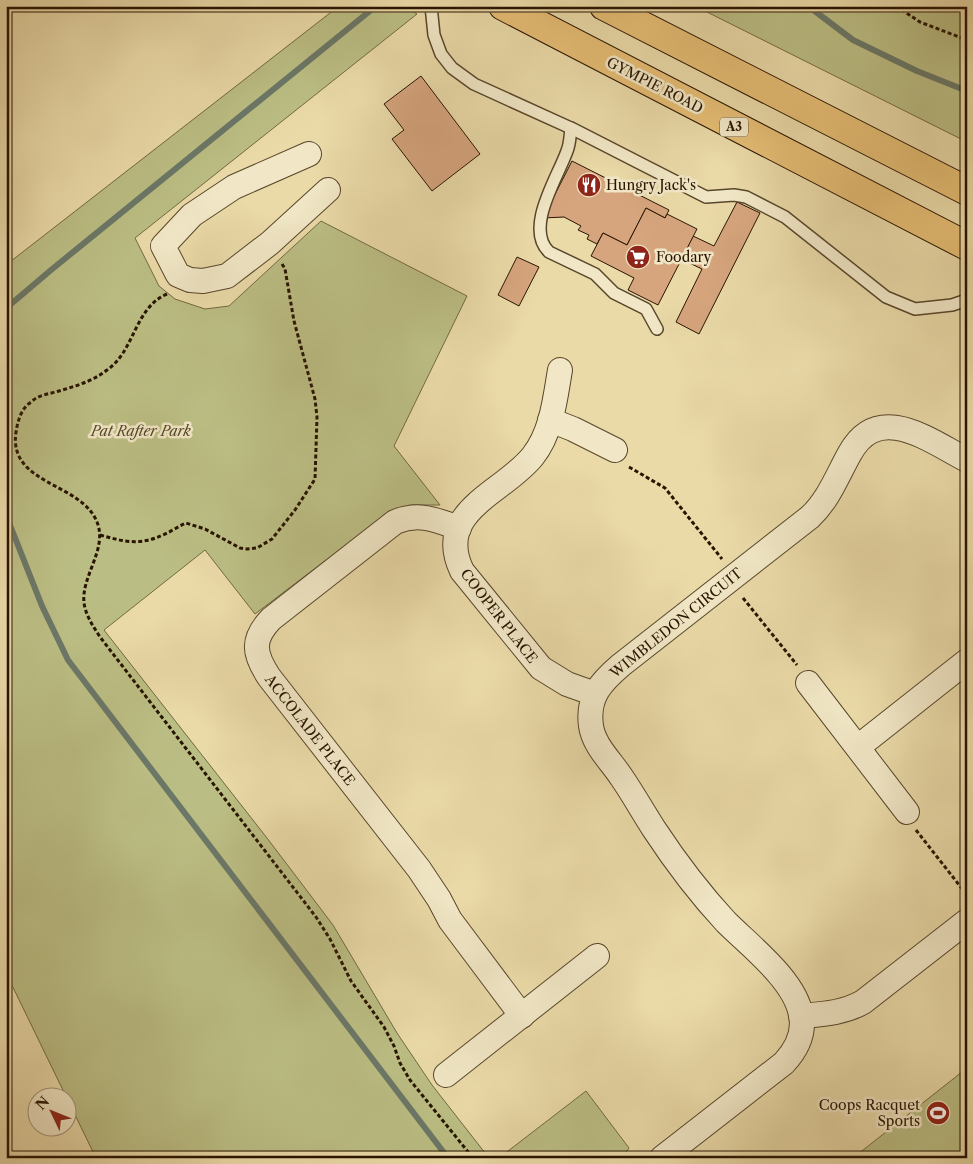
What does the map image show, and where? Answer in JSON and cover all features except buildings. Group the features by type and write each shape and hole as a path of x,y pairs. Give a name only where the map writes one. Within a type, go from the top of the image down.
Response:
{"highway":[{"name":"GYMPIE ROAD","path":"503,6 967,246"},
{"path":"604,6 967,190"}],"street":[{"path":"309,154 234,187 192,216 163,246 178,275 190,280 203,281 227,276 270,243 328,190"},
{"name":"COOPER PLACE","path":"560,370 550,420 540,446 521,469 470,510 456,537 456,555 462,572 530,657 554,677 595,694"},
{"path":"550,420 615,450"},
{"name":"WIMBLEDON CIRCUIT","path":"662,1158 784,1064 798,1044 801,1032 801,1016 792,993 772,966 711,904 654,830 622,777 599,746 593,736 591,724 591,710 595,694 601,684 621,665 810,518 829,496 850,453 865,434 888,426 900,428 914,433 967,460"},
{"name":"ACCOLADE PLACE","path":"459,528 421,517 406,518 395,522 271,619 260,633 256,650 268,677 419,869 439,899 450,920 522,1016"},
{"path":"858,747 967,661"},
{"path":"808,683 907,812"},
{"path":"801,1016 830,1013 853,1007 863,1002 967,920"},
{"path":"446,1075 597,956"}],"lane":[{"path":"431,6 434,35 441,54 452,68 474,84 571,128 706,197 734,195 746,197 785,217 886,297 915,309 952,305 967,300"},
{"path":"571,128 568,149 541,214 544,246 549,252 595,274 614,293 646,309 657,329"}],"path":[{"path":"896,6 920,22 967,40"},
{"path":"100,535 124,542 142,542 166,534 186,523 205,529 240,548 247,550 257,548 272,539 312,485 315,479 316,463 315,399 294,320 285,269 270,243"},
{"path":"190,280 178,290 163,296 143,313 119,360 112,367 86,382 31,401 20,415 16,445 24,464 37,476 76,498 85,506 97,522 100,535 98,546 84,593 84,602 90,622 316,917 330,939 351,980 384,1027 410,1080 473,1158"},
{"path":"615,450 618,458 632,470 665,488 673,495 725,563"},
{"path":"741,594 755,614 804,672 808,683"},
{"path":"907,812 910,822 967,895"},
{"path":"598,1158 607,1154 623,1158"}],"green space":[{"name":"Pat Rafter Park","path":"339,6 403,6 417,14 135,238 159,286 175,299 205,309 229,306 321,221 467,296 394,446 440,505 411,505 380,519 255,614 205,550 104,630 333,925 397,1033 432,1085 489,1158 96,1158 78,1121 78,1086 61,1086 6,973 6,265"},
{"path":"695,6 949,6 967,15 967,142"},
{"name":"Coops Racquet Sports","path":"967,1068 967,1158 853,1158"},
{"path":"586,1091 629,1148 622,1158 499,1158"}],"waterway":[{"path":"6,310 51,270 376,6"},
{"path":"808,6 853,40 917,71 967,91"},
{"path":"6,515 42,606 68,660 448,1158"}],"place":[{"name":"Hungry Jack's","path":"589,185"},
{"name":"Foodary","path":"638,257"},
{"name":"Coops Racquet Sports","path":"938,1113"}]}
